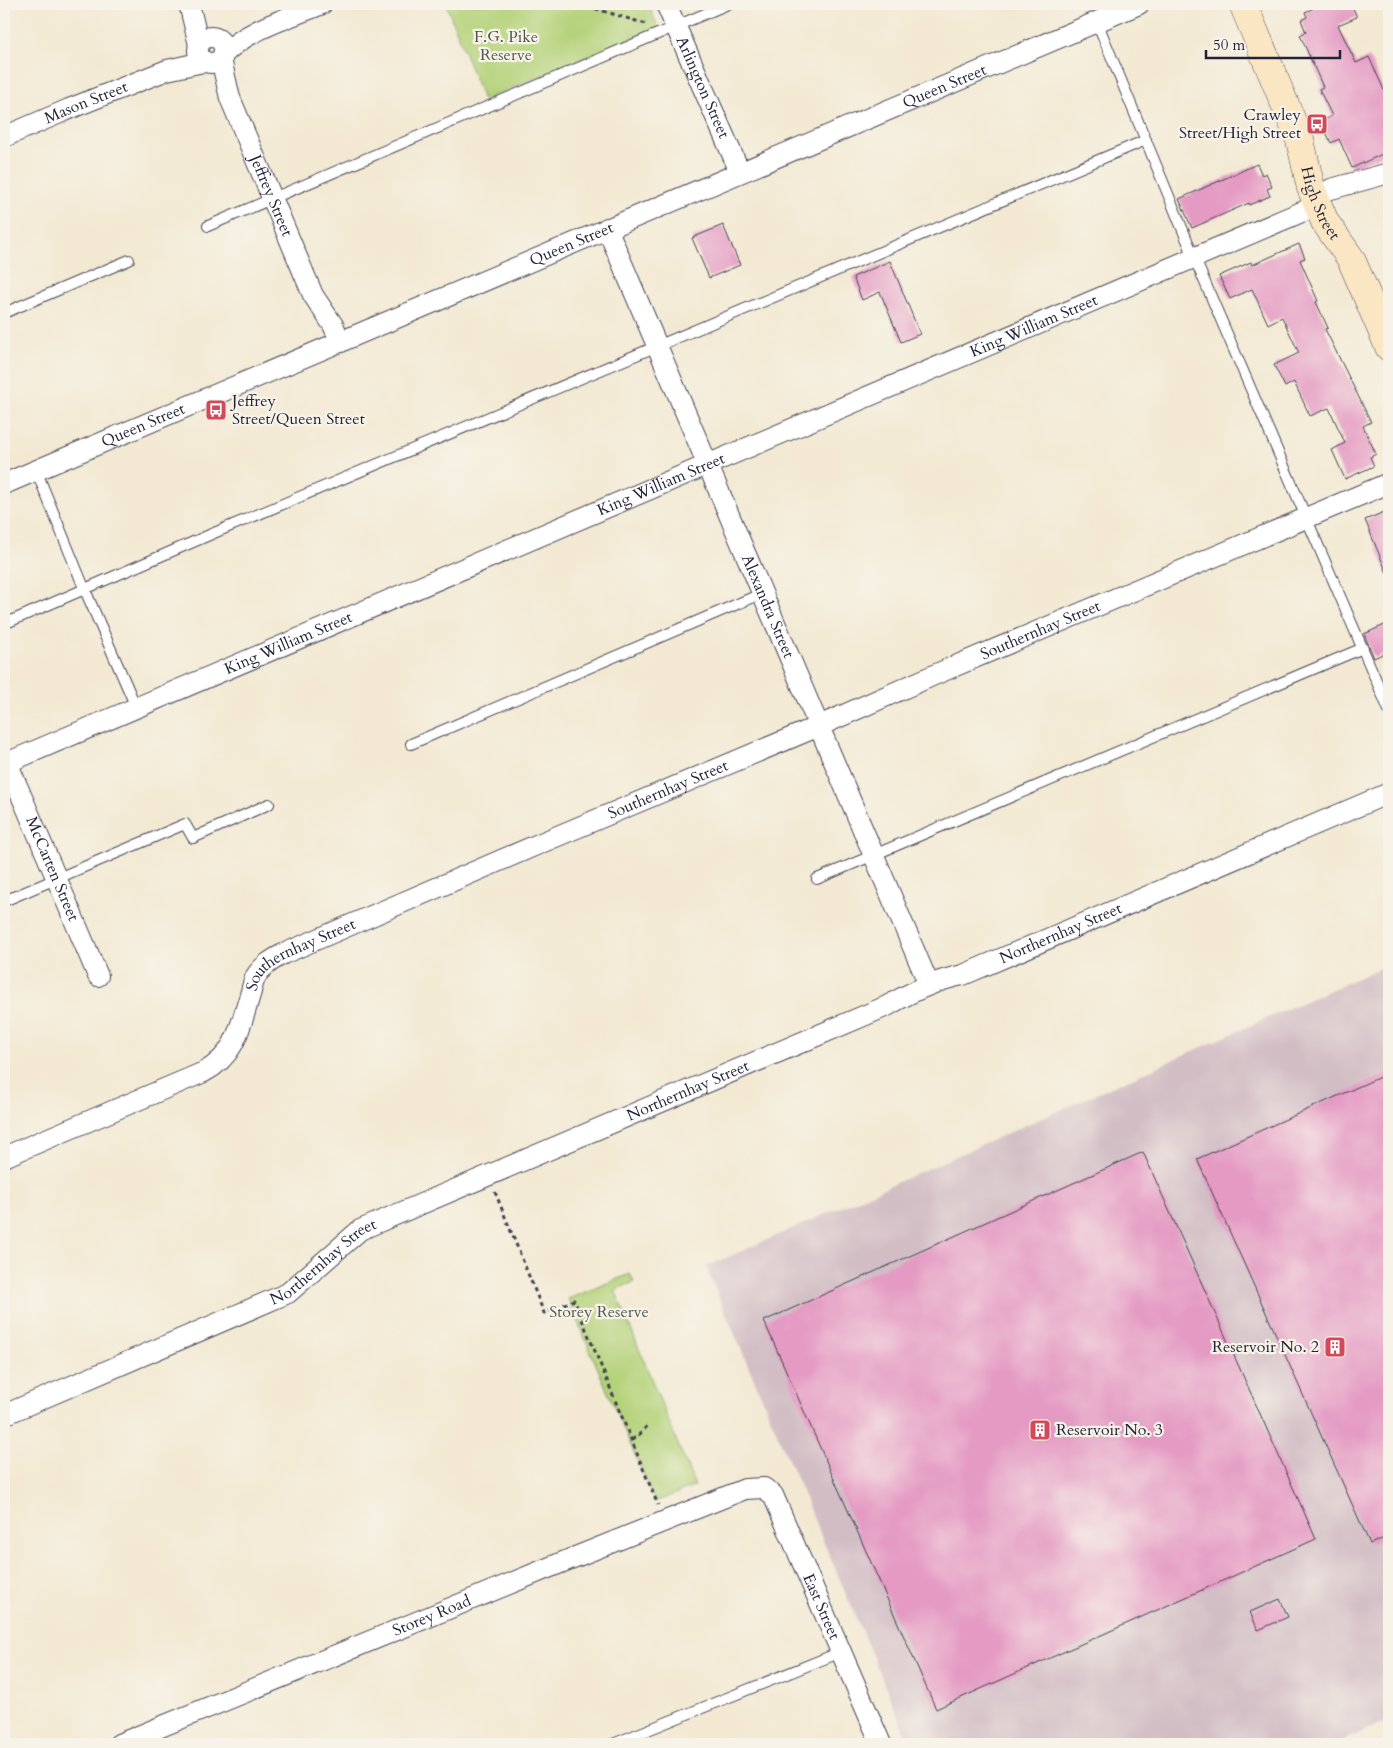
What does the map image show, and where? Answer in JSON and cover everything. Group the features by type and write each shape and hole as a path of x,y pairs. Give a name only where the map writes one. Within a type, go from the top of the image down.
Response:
{"main road":[{"name":"High Street","path":"1243,4 1300,140 1311,188 1329,199 1325,222 1351,259 1389,347"}],"street":[{"name":"Mason Street","path":"4,137 322,4"},
{"name":"Arlington Street","path":"666,4 740,172"},
{"name":"Queen Street","path":"4,484 1139,4"},
{"name":"Jeffrey Street","path":"190,6 313,294 321,330 335,345"},
{"name":"King William Street","path":"6,763 1389,173"},
{"name":"Alexandra Street","path":"607,228 928,985"},
{"name":"Southernhay Street","path":"4,1156 204,1072 218,1064 224,1058 236,1038 256,977 268,962 283,954 540,843 819,726 934,675 1389,483"},
{"name":"McCarten Street","path":"6,763 98,976"},
{"name":"Northernhay Street","path":"4,1415 288,1293 360,1230 887,1006 907,994 928,985 946,978 963,975 1389,793"},
{"name":"East Street","path":"745,1489 764,1488 773,1495 881,1744"},
{"name":"Storey Road","path":"119,1744 745,1489"}],"lane":[{"path":"208,226 728,4"},
{"path":"1097,22 1194,257 1389,710"},
{"path":"4,624 1146,140"},
{"path":"4,313 129,260"},
{"path":"36,470 85,590 136,707"},
{"path":"411,744 763,593"},
{"path":"817,879 1363,648"},
{"path":"4,901 184,824 193,838 269,804"},
{"path":"613,1744 841,1652"}],"path":[{"path":"580,4 649,25"},
{"path":"488,1176 544,1312 574,1300 658,1505"},
{"path":"632,1440 648,1426"}],"shaded area":[{"path":"1389,964 1389,1720 1335,1744 910,1744 706,1267"}],"green space":[{"name":"F.G. Pike Reserve","path":"446,4 648,4 658,27 483,100"},
{"name":"Storey Reserve","path":"630,1274 634,1282 615,1290 695,1486 655,1502 568,1299"}],"building":[{"path":"1323,4 1351,4 1357,17 1338,25 1356,63 1369,57 1384,90 1389,88 1389,151 1352,168 1339,139 1331,143 1321,121 1332,116 1319,89 1323,87 1300,35 1306,32 1301,20 1307,17 1305,12"},
{"path":"1257,164 1262,175 1266,173 1272,187 1267,189 1270,196 1192,228 1179,199"},
{"path":"723,225 740,265 709,278 692,238"},
{"path":"1299,244 1305,258 1300,260 1328,328 1325,329 1371,422 1363,426 1376,454 1370,457 1374,466 1345,479 1332,450 1345,443 1329,408 1310,416 1294,382 1285,387 1274,365 1299,353 1282,317 1268,324 1252,289 1230,299 1219,276 1251,262 1252,265"},
{"path":"890,261 920,334 901,342 880,292 862,300 853,277"},
{"path":"1389,510 1389,578 1365,520"},
{"path":"1389,623 1389,651 1374,658 1364,634"},
{"name":"Reservoir No. 2","path":"1389,1073 1389,1536 1370,1544 1197,1159"},
{"name":"Reservoir No. 3","path":"1143,1152 1316,1539 936,1709 764,1321"},
{"path":"1280,1599 1288,1617 1258,1630 1250,1612"}],"place":[{"name":"Crawley Street/High Street","path":"1317,124"},
{"name":"Jeffrey Street/Queen Street","path":"216,410"},
{"name":"Reservoir No. 2","path":"1335,1347"},
{"name":"Reservoir No. 3","path":"1040,1430"}]}
